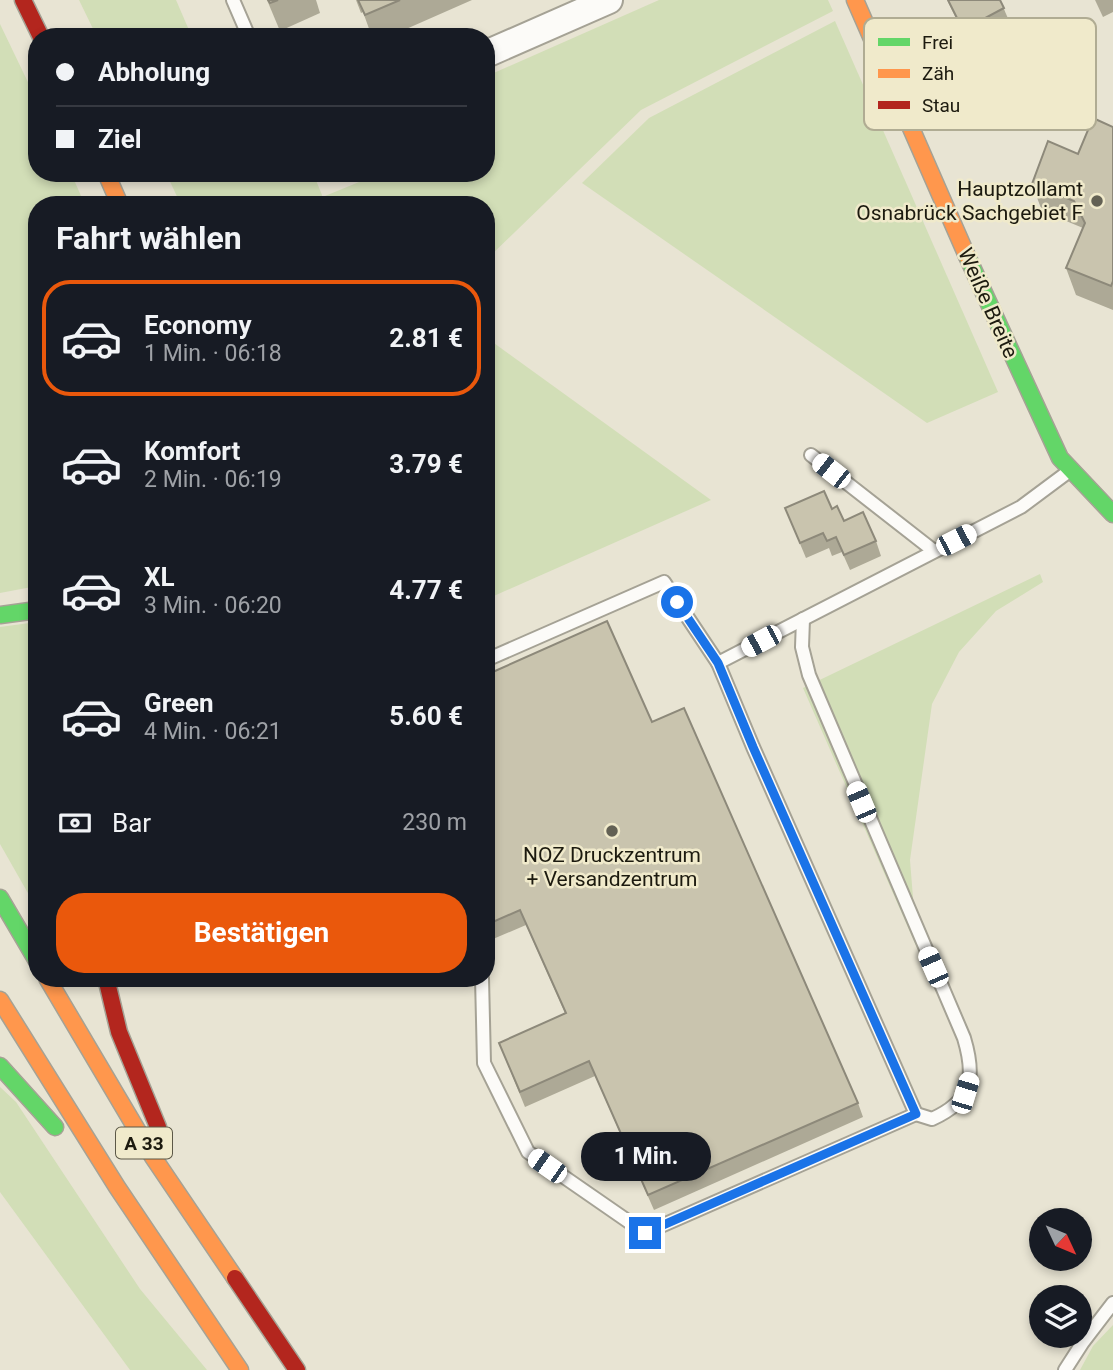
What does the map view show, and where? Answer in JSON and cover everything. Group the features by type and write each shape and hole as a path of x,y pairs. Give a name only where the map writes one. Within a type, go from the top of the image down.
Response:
{"main road":[{"path":"23,0 37,28"},
{"name":"Weiße Breite","path":"855,0 864,21"},
{"name":"Weiße Breite","path":"912,130 982,291 1060,458 1113,514"},
{"path":"0,615 28,611"},
{"path":"0,898 28,946"},
{"name":"A 33","path":"52,987 153,1157 297,1370"},
{"path":"108,987 119,1032 147,1104 167,1145"},
{"name":"A 33","path":"0,1000 46,1077 150,1238 240,1370"},
{"path":"0,1066 150,1238"},
{"path":"179,1167 250,1302"}],"street":[{"path":"495,50 609,0"}],"lane":[{"path":"233,0 245,28"},
{"path":"811,455 934,551"},
{"path":"718,663 1021,507 1071,470"},
{"path":"495,656 664,582 718,663 916,1114"},
{"path":"482,987 484,1063 528,1152 645,1233 916,1114 932,1119 952,1110 965,1093 970,1077 970,1057 809,675 802,647 803,619"},
{"path":"1065,1370 1113,1303"}],"green space":[{"path":"79,0 176,0 188,28 93,28"},
{"path":"659,0 828,0 833,11 641,110 495,251 495,196 325,196 359,182 495,182 495,72"},
{"path":"835,21 864,87 864,130 883,130 998,392 927,423 582,183 649,118"},
{"path":"0,24 28,82 28,182 75,182 81,196 28,196 28,588 0,593"},
{"path":"170,182 317,182 322,195 322,196 177,196"},
{"path":"495,344 711,500 495,595"},
{"path":"1040,574 1043,582 996,611 959,652 932,704 910,860 917,948 803,688"},
{"path":"28,623 28,893 0,844 0,627"},
{"path":"0,1087 16,1102 140,1289 207,1370 130,1370 0,1192"},
{"path":"1113,1325 1113,1370 1080,1370 1093,1346"}],"building":[{"path":"358,0 400,0 365,15"},
{"path":"948,0 1000,0 1004,8 985,18 957,18"},
{"path":"1096,119 1113,127 1111,286 1066,268 1085,223 1074,201 1032,184 1048,141 1078,154 1088,130 1096,130"},
{"path":"824,491 832,509 837,506 844,521 863,512 876,541 844,555 836,537 827,541 823,533 800,543 785,508"},
{"name":"NOZ Druckzentrum + Versandzentrum","path":"607,621 652,722 684,708 858,1103 648,1195 589,1061 520,1092 499,1043 566,1013 520,910 495,921 495,671"}],"traffic: fast":[{"path":"967,256 1060,458 1113,514"},
{"path":"0,615 28,611"},
{"path":"0,898 28,946"},
{"path":"0,1066 55,1127"}],"traffic: slow":[{"path":"855,0 864,21"},
{"path":"912,130 967,256"},
{"path":"110,182 116,196"},
{"path":"52,987 153,1157 235,1278"},
{"path":"0,1000 117,1187 240,1370"}],"traffic: jam":[{"path":"23,0 37,28"},
{"path":"108,987 119,1032 158,1127"},
{"path":"235,1278 297,1370"}],"place":[{"name":"Hauptzollamt Osnabrück Sachgebiet F","path":"1097,201"},
{"name":"NOZ Druckzentrum + Versandzentrum","path":"612,831"}],"route":[{"path":"645,1233 916,1114 718,663 677,602"}]}
